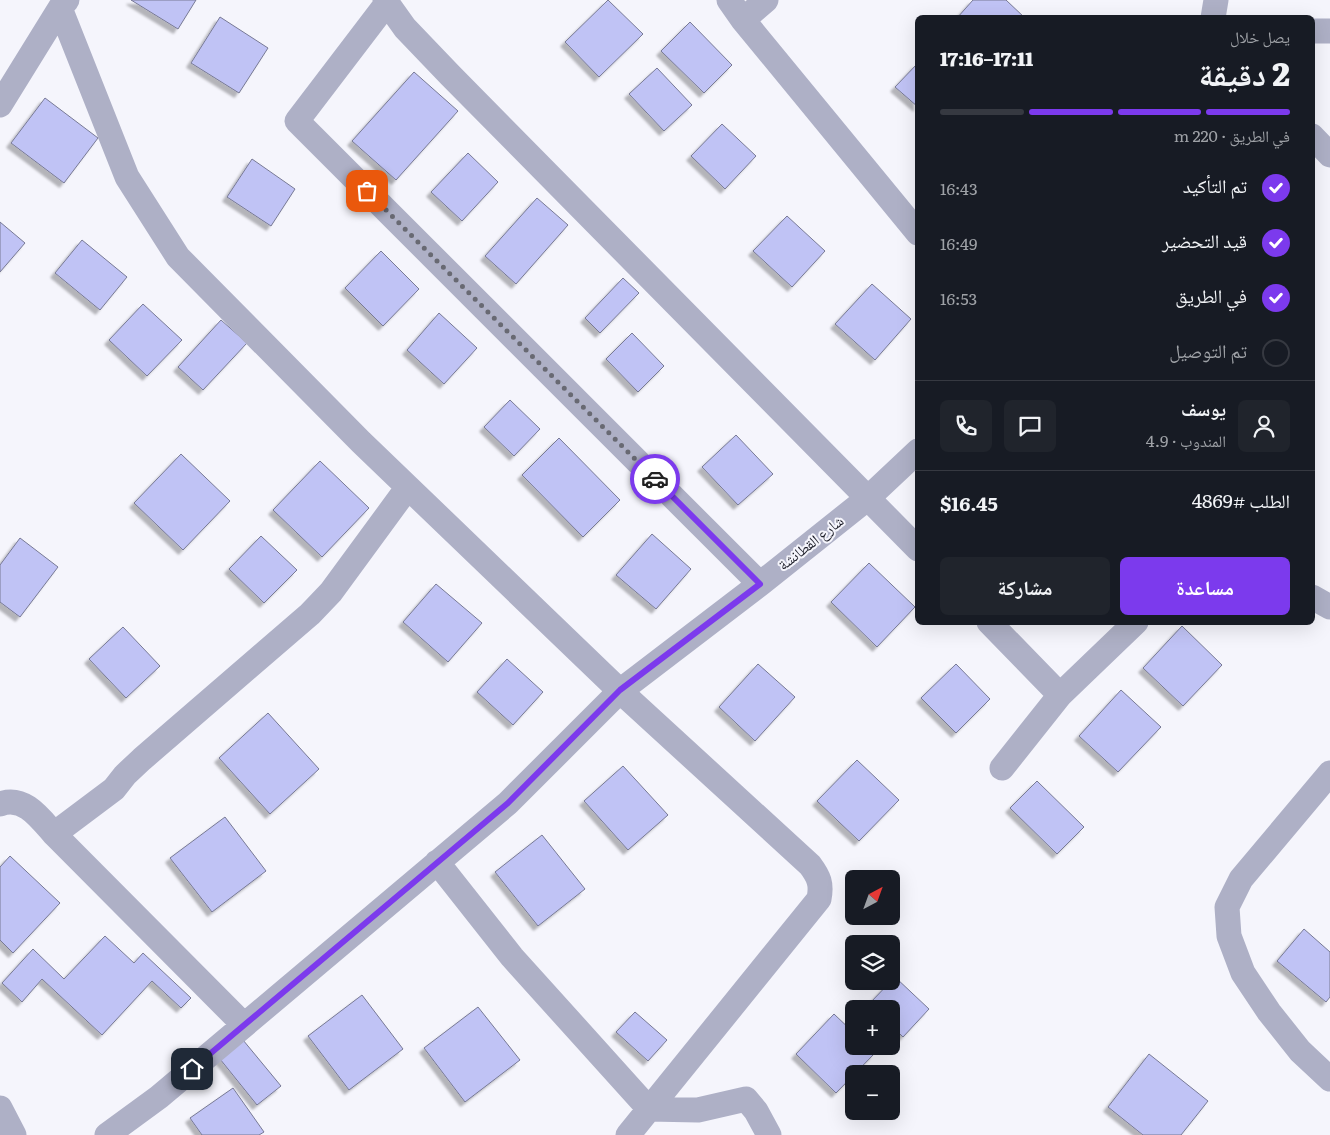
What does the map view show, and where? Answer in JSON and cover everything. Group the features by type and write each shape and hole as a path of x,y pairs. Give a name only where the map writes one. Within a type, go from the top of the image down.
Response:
{"street":[{"path":"729,0 743,20 915,229"},
{"path":"743,20 766,0"},
{"path":"1214,15 1216,0"},
{"path":"760,584 297,121 386,1 405,28 450,75 915,546"},
{"path":"0,105 63,4"},
{"path":"63,4 127,177 178,257 361,442 620,690 810,865 819,877 822,887 819,899 628,1135"},
{"path":"1315,31 1330,31"},
{"path":"1315,139 1330,155"},
{"name":"شارع القطانشة","path":"107,1135 158,1097 508,803 620,690 760,584 868,498 915,454"},
{"path":"54,834 114,790 125,774 310,614 331,592 408,487"},
{"path":"1315,599 1330,607"},
{"path":"992,625 1060,695"},
{"path":"1002,768 1060,695 1133,625"},
{"path":"1330,773 1240,879 1227,907 1229,936 1243,973 1300,1051 1330,1079"},
{"path":"0,804 7,802 29,807 244,1025"},
{"path":"437,862 512,957 649,1109 698,1110 746,1099 756,1111 769,1135"},
{"path":"0,1108 14,1135"}],"building":[{"path":"131,0 196,0 178,29"},
{"path":"608,0 643,34 599,77 565,42"},
{"path":"973,0 1006,0 1022,15 960,15"},
{"path":"220,17 268,48 239,93 191,63"},
{"path":"690,22 732,65 704,93 661,51"},
{"path":"915,66 915,104 895,87"},
{"path":"657,68 692,105 664,131 629,94"},
{"path":"414,72 458,111 396,180 352,141"},
{"path":"45,98 98,138 64,183 11,143"},
{"path":"722,124 756,156 725,189 691,156"},
{"path":"468,153 498,182 462,221 431,192"},
{"path":"252,159 295,189 271,226 227,197"},
{"path":"537,198 568,225 516,284 485,256"},
{"path":"787,216 825,251 792,287 753,251"},
{"path":"0,222 25,243 0,272"},
{"path":"82,240 127,277 100,310 55,273"},
{"path":"381,251 419,289 383,326 345,288"},
{"path":"623,278 639,293 600,333 585,318"},
{"path":"872,284 911,319 875,360 835,324"},
{"path":"143,304 182,340 147,376 109,340"},
{"path":"439,313 477,348 444,384 407,350"},
{"path":"221,320 247,343 203,390 178,367"},
{"path":"632,333 664,366 638,392 606,359"},
{"path":"510,400 540,429 514,456 484,427"},
{"path":"736,435 773,474 738,505 702,467"},
{"path":"559,438 620,500 583,537 522,475"},
{"path":"181,454 230,501 183,550 134,503"},
{"path":"320,461 369,508 322,557 273,510"},
{"path":"652,534 691,569 656,609 616,575"},
{"path":"261,536 297,570 264,603 229,569"},
{"path":"20,538 58,567 20,617 0,602 0,565"},
{"path":"869,563 915,607 877,647 831,602"},
{"path":"436,584 482,623 448,662 403,622"},
{"path":"1182,626 1222,665 1183,706 1143,668"},
{"path":"123,627 160,666 126,698 89,659"},
{"path":"507,659 543,692 513,725 477,692"},
{"path":"758,664 795,697 755,741 719,707"},
{"path":"956,664 990,699 956,733 921,698"},
{"path":"1121,690 1161,727 1118,772 1079,736"},
{"path":"268,713 319,769 270,814 219,758"},
{"path":"857,760 899,800 859,841 817,801"},
{"path":"623,766 668,815 628,850 584,801"},
{"path":"1037,781 1084,827 1057,854 1010,808"},
{"path":"225,817 266,871 212,912 170,858"},
{"path":"542,835 585,889 538,926 495,872"},
{"path":"10,856 60,903 13,953 0,940 0,867"},
{"path":"1304,929 1330,952 1330,997 1326,1002 1277,961"},
{"path":"105,936 134,963 143,953 191,998 181,1008 152,981 102,1035 42,979 22,1002 2,983 33,949 64,979"},
{"path":"900,982 929,1009 903,1037 900,1034 900,1000 873,1000 882,990 900,990"},
{"path":"362,995 403,1049 349,1090 308,1036"},
{"path":"478,1007 520,1060 465,1102 424,1048"},
{"path":"635,1012 667,1040 648,1061 616,1032"},
{"path":"834,1014 845,1024 845,1055 873,1055 863,1065 845,1065 845,1084 836,1093 796,1054"},
{"path":"243,1040 281,1086 257,1105 220,1059"},
{"path":"1149,1054 1208,1101 1181,1135 1143,1135 1108,1107"},
{"path":"233,1088 264,1132 259,1135 202,1135 190,1118"}],"way so far":[{"path":"367,191 655,479"}],"route":[{"path":"192,1069 508,803 620,690 760,584 655,479"}]}
